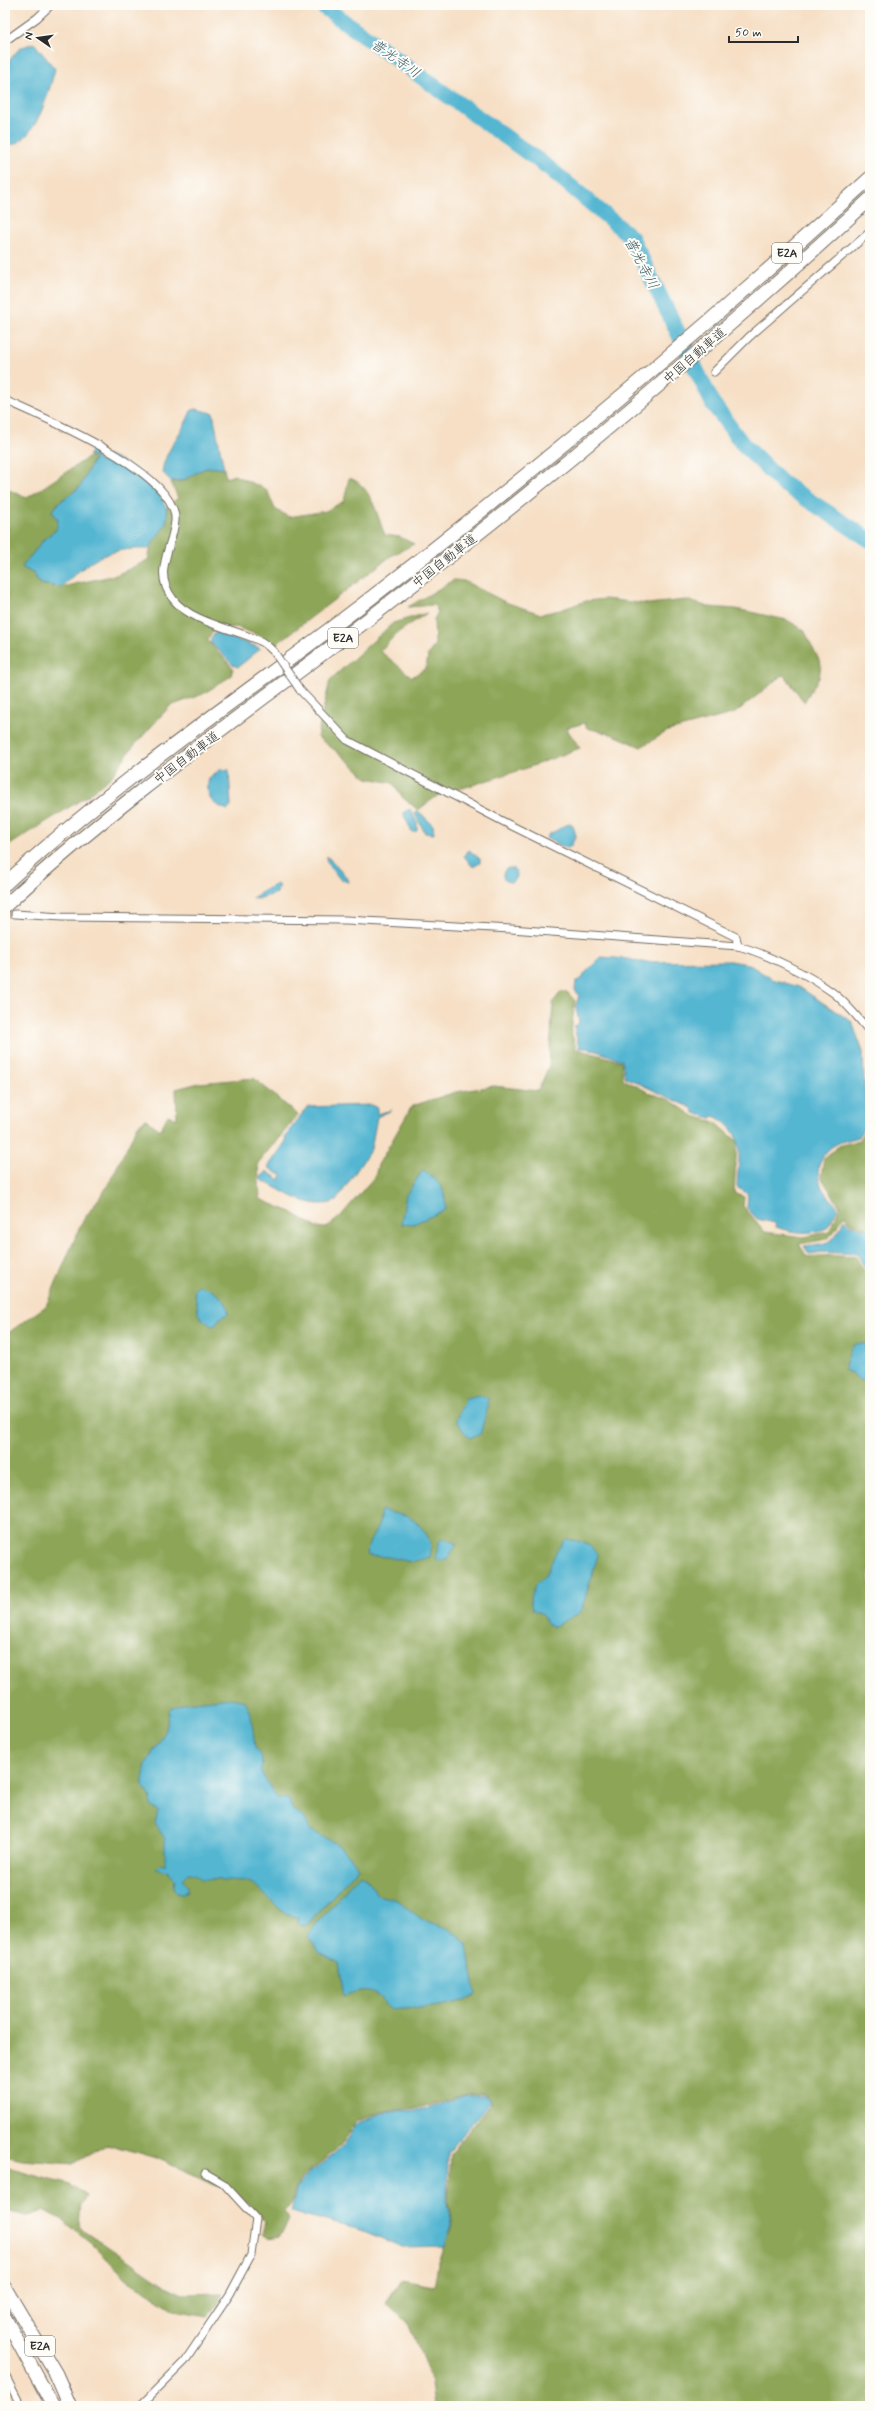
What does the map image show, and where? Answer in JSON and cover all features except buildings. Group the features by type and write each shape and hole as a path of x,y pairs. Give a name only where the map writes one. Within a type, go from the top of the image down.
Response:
{"highway":[{"name":"中国自動車道","path":"5,884 130,779 366,602 520,481 703,327 870,178"},
{"name":"中国自動車道","path":"10,910 88,833 457,551 679,369 870,199"},
{"name":"E2A","path":"5,2288 56,2374 71,2406"},
{"name":"E2A","path":"5,2318 53,2406"}],"street":[{"path":"5,41 37,18 51,5"},
{"path":"714,372 749,337 870,232"},
{"path":"5,400 66,428 104,448 142,472 157,487 171,506 175,516 173,530 162,566 164,581 173,599 205,621 261,641 274,652 300,690 348,740 506,823 736,937 738,946"},
{"path":"10,910 62,917 346,920 511,929 738,946 750,949 782,964 833,992 870,1032"},
{"path":"140,2406 185,2361 230,2294 251,2255 256,2219 224,2184 205,2172"},
{"path":"5,2375 21,2406"}],"green space":[{"path":"95,456 80,487 59,502 52,511 58,520 57,530 45,538 22,567 34,574 40,584 61,587 116,575 148,560 152,542 166,522 167,507 178,498 171,482 185,479 207,468 224,469 226,478 234,475 267,490 275,509 289,517 326,511 344,501 349,478 357,481 368,494 376,510 385,535 400,537 414,544 391,556 274,646 258,635 236,627 213,631 207,640 233,668 231,676 203,694 170,706 131,749 111,777 87,796 5,848 5,488 27,498 89,457"},
{"path":"454,580 464,581 505,602 541,614 560,610 586,601 605,599 648,604 686,600 709,607 736,609 787,620 804,630 821,664 819,678 804,702 784,674 735,713 668,731 641,747 614,735 587,728 585,723 566,728 580,748 527,768 437,796 418,810 403,798 393,783 367,778 340,754 317,737 330,680 393,623 427,613 397,633 380,651 412,677 426,668 428,655 435,644 434,619 438,612 434,605 408,607"},
{"path":"561,992 567,992 575,1001 571,1031 576,1049 621,1061 623,1079 648,1092 670,1100 693,1116 715,1122 737,1141 734,1193 744,1197 743,1206 765,1232 804,1237 829,1232 840,1207 821,1177 824,1158 839,1146 860,1140 868,1125 870,1125 870,1229 851,1223 844,1215 834,1231 827,1238 799,1244 807,1257 856,1257 865,1272 870,1274 870,2406 434,2406 430,2376 407,2321 385,2304 401,2280 434,2286 438,2265 452,2224 448,2203 451,2154 491,2102 486,2094 467,2095 418,2108 392,2110 356,2121 336,2150 309,2172 297,2185 294,2197 284,2212 289,2221 280,2236 269,2238 262,2234 265,2222 235,2190 211,2184 157,2158 108,2144 73,2164 22,2160 5,2156 5,1335 46,1306 82,1222 107,1187 138,1125 146,1119 160,1130 168,1115 177,1119 176,1089 199,1083 254,1078 298,1115 258,1163 260,1199 291,1212 316,1227 326,1228 340,1217 375,1176 378,1165 412,1106 456,1092 494,1086 538,1091 549,1066 553,1002"},
{"path":"5,2167 70,2185 86,2196 81,2205 79,2227 166,2286 183,2294 223,2293 219,2304 208,2316 174,2310 126,2278 90,2242 64,2221 43,2210 25,2216 5,2210"}],"water":[{"path":"34,43 55,69 44,104 33,128 25,137 16,143 5,146 5,65 20,48"},
{"path":"195,409 213,413 224,469 207,468 185,479 171,481 162,472 164,464 170,448 184,427 191,411"},
{"path":"93,450 98,452 96,456 99,462 108,455 127,464 148,482 164,502 167,513 166,523 149,549 122,550 100,557 81,569 61,587 40,584 34,574 22,567 45,538 56,530 58,520 52,511 60,502 80,487 95,457 88,455"},
{"path":"216,632 260,648 238,667 233,665 211,643 211,638"},
{"path":"221,769 229,770 231,806 228,810 213,802 208,790 209,778"},
{"path":"410,809 417,823 417,831 412,832 404,815 404,812"},
{"path":"417,810 433,825 434,834 425,833 415,814"},
{"path":"570,823 573,825 576,836 570,847 566,848 546,838 548,835"},
{"path":"469,850 480,859 480,863 473,867 464,856"},
{"path":"327,856 348,879 348,882 340,879 326,861"},
{"path":"507,868 513,868 517,872 517,878 513,882 507,882 503,878 503,872"},
{"path":"276,884 279,886 277,893 257,899 252,898"},
{"path":"600,957 629,959 639,962 730,961 748,964 772,979 799,987 852,1022 863,1052 866,1123 859,1137 843,1141 834,1146 828,1150 820,1162 820,1184 838,1208 827,1228 815,1232 795,1232 776,1227 775,1223 757,1219 747,1208 748,1194 737,1187 739,1147 732,1130 725,1123 714,1116 711,1118 694,1113 692,1108 625,1077 622,1060 588,1048 579,1048 574,1026 579,1024 576,1006 579,995 575,990 576,981 582,979"},
{"path":"371,1105 377,1108 377,1114 392,1110 377,1117 371,1149 336,1201 326,1204 307,1202 287,1194 260,1179 266,1171 280,1180 282,1174 278,1174 268,1167 286,1141 285,1137 307,1107"},
{"path":"423,1170 441,1187 445,1197 445,1210 411,1225 401,1224 406,1195"},
{"path":"845,1219 850,1225 870,1230 870,1271 867,1271 857,1254 822,1252 809,1254 804,1246 826,1243 830,1241 834,1238"},
{"path":"198,1286 214,1291 226,1304 228,1314 220,1318 216,1325 211,1326 199,1316 194,1290"},
{"path":"855,1344 870,1344 870,1378 860,1381 852,1373 844,1370 851,1348"},
{"path":"479,1395 488,1398 488,1407 480,1435 470,1438 456,1420 466,1398"},
{"path":"381,1510 408,1517 418,1524 426,1534 431,1545 430,1557 411,1562 388,1557 368,1556 367,1552 369,1544 378,1526"},
{"path":"445,1539 457,1544 447,1560 436,1560 435,1558 440,1540"},
{"path":"566,1539 588,1545 598,1555 581,1612 553,1627 549,1626 542,1614 532,1609 530,1598 537,1583 545,1576 557,1550"},
{"path":"231,1698 245,1701 251,1714 255,1747 262,1758 261,1772 277,1798 288,1799 293,1809 304,1817 310,1830 338,1845 349,1855 358,1868 306,1926 298,1924 299,1918 285,1914 256,1886 247,1881 201,1879 195,1874 188,1873 182,1879 188,1888 188,1891 182,1894 177,1893 174,1886 175,1879 167,1871 156,1868 161,1863 165,1865 165,1839 155,1824 158,1811 151,1807 150,1795 142,1786 146,1764 166,1730 170,1709 185,1703"},
{"path":"360,1874 368,1879 377,1895 397,1900 423,1920 447,1928 458,1934 467,1946 476,1994 467,1999 446,2005 392,2010 387,2007 382,1999 374,1992 359,1991 344,1996 339,1963 321,1954 308,1937 315,1925"},
{"path":"467,2096 486,2096 490,2101 448,2153 447,2203 451,2224 445,2246 403,2247 361,2230 291,2212 297,2186 310,2172 332,2156 346,2141 357,2123 392,2111 419,2110"}],"waterway":[{"name":"普光寺川","path":"321,5 549,168 631,237 713,404 741,442 782,483 870,540"}],"tunnel":[{"path":"5,915 15,914"}]}
